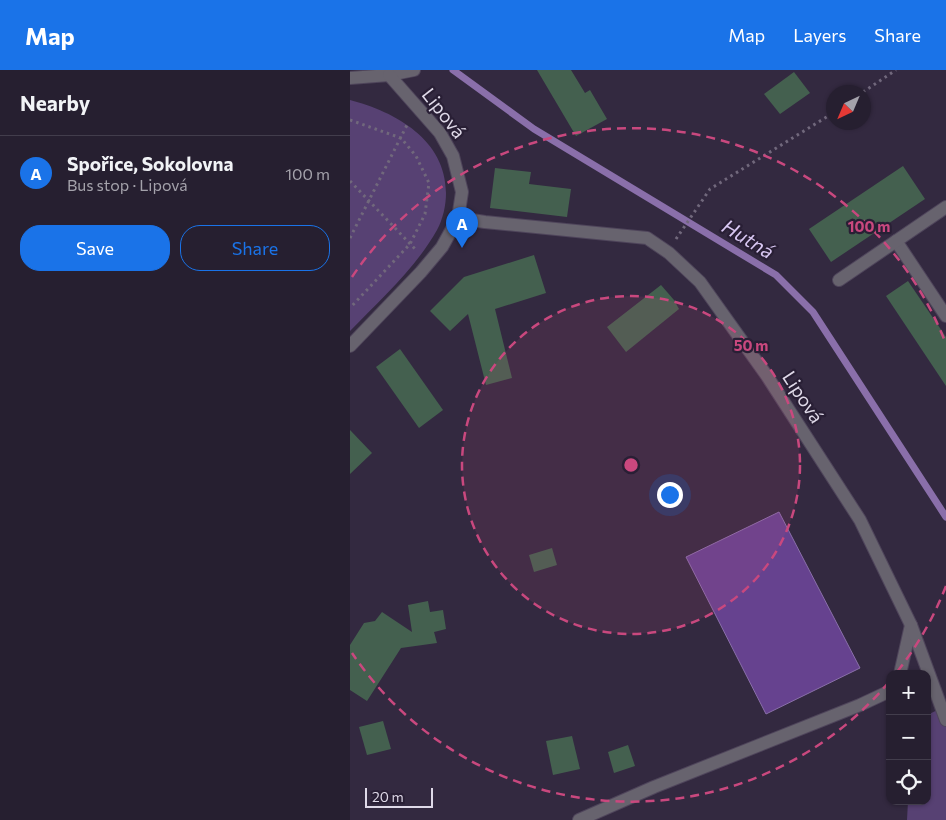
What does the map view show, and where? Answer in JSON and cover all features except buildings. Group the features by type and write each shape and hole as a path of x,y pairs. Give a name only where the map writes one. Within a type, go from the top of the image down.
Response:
{"street":[{"path":"350,78 389,75 413,70"},
{"name":"Lipová","path":"350,346 442,247 458,218 462,192 453,156 440,133 416,108 389,75"},
{"path":"839,280 946,207"},
{"name":"Lipová","path":"458,218 647,238 675,258 700,282 766,376 860,520 911,625 946,720"},
{"path":"896,241 946,316"},
{"path":"901,670 911,625"},
{"path":"579,820 654,787 886,693"}],"path":[{"path":"871,87 896,70"},
{"path":"350,238 416,108"},
{"path":"678,236 710,189 826,118"},
{"path":"350,120 401,138 416,156 429,183 425,214 410,244 350,308"},
{"path":"350,181 429,263"}],"shaded area":[{"path":"350,100 384,112 401,121 428,143 444,174 446,193 441,221 428,244 408,271 350,331"},
{"path":"779,512 860,668 766,714 686,557"},
{"path":"946,706 946,820 907,820 908,805 931,805 931,713"}],"waterway":[{"name":"Hutná","path":"453,70 534,129 776,275 813,312 946,517"}],"place":[{"name":"Spořice, Sokolovna","path":"462,248"}]}
